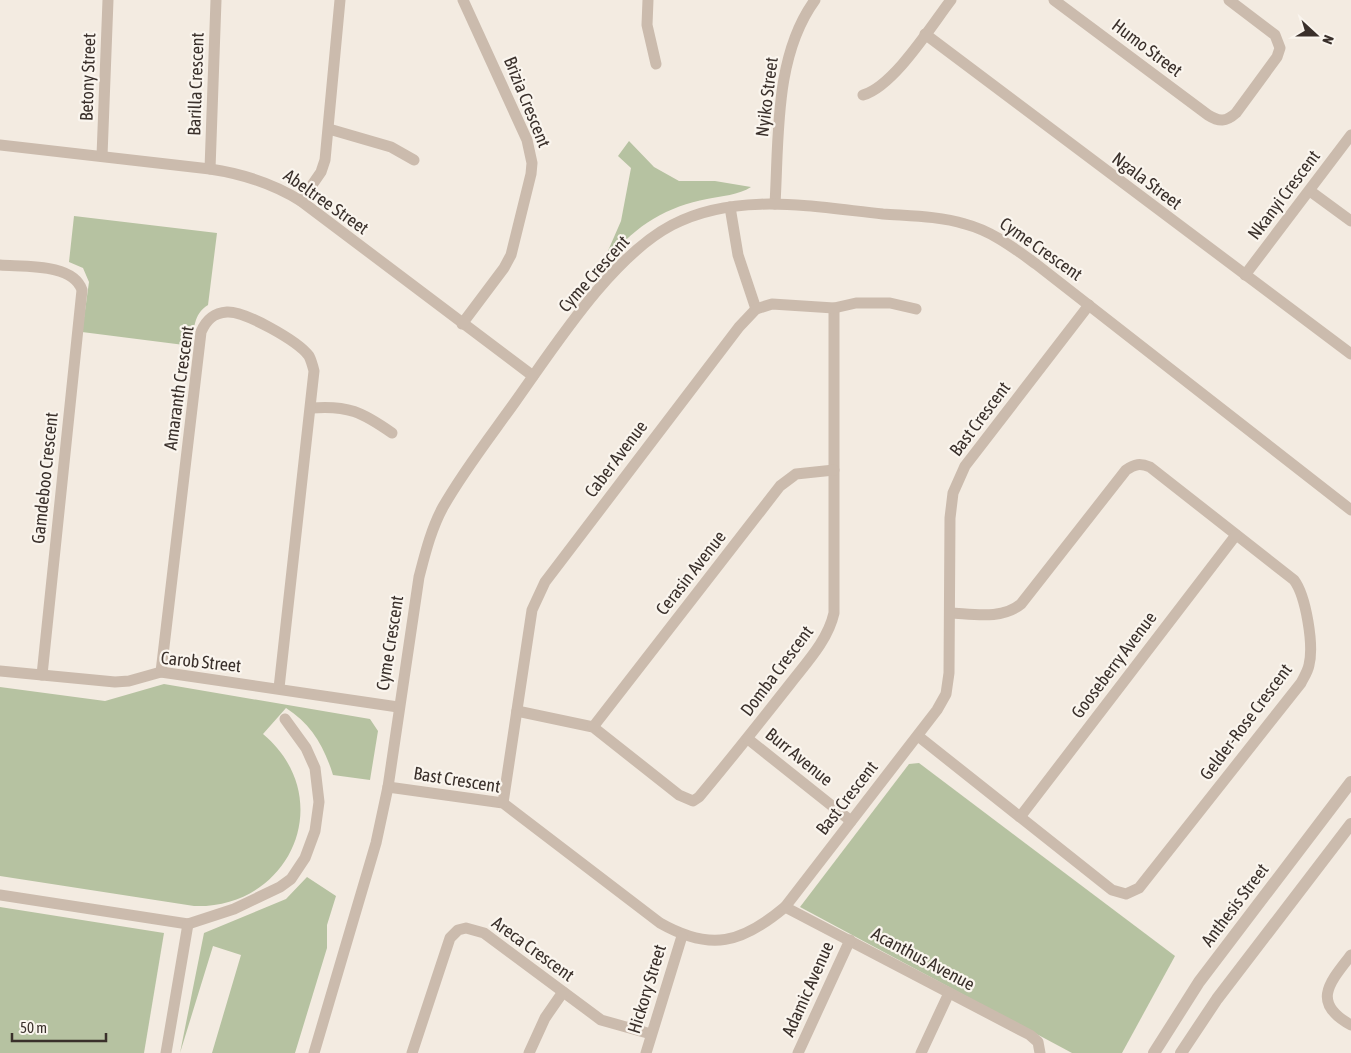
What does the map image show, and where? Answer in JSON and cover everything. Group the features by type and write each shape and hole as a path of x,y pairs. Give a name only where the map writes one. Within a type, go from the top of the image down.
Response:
{"street":[{"name":"Betony Street","path":"102,156 108,0"},
{"name":"Barilla Crescent","path":"210,169 216,0"},
{"path":"301,201 321,172 329,129 340,0"},
{"name":"Brizia Crescent","path":"462,324 508,262 528,192 532,163 527,140 463,0"},
{"path":"648,0 647,25 656,64"},
{"name":"Nyiko Street","path":"775,204 784,79 789,53 799,28 815,0"},
{"path":"863,95 872,92 889,80 951,0"},
{"name":"Humo Street","path":"1054,0 1208,115 1222,121 1230,119 1236,113 1277,57 1280,48 1275,35 1229,0"},
{"name":"Ngala Street","path":"924,34 1351,354"},
{"path":"329,129 391,147 414,160"},
{"name":"Nkanyi Crescent","path":"1245,276 1351,135"},
{"name":"Abeltree Street","path":"0,145 210,169 260,180 275,186 301,201 533,376"},
{"path":"1310,191 1351,221"},
{"name":"Cyme Crescent","path":"314,1053 368,875 388,787 398,707 419,577 433,529 442,509 462,476 533,376 602,286 625,260 652,238 672,225 698,214 730,207 775,204 964,223 1008,243 1351,510"},
{"path":"730,207 740,263 756,309 772,304 834,308 856,303 896,304 916,308"},
{"name":"Gamdeboo Crescent","path":"0,265 65,272 72,275 80,284 82,297 42,675"},
{"name":"Bast Crescent","path":"388,787 503,803 633,903 682,936 708,940 730,939 764,925 785,907 937,710 948,684 950,518 958,479 965,466 1089,305"},
{"name":"Domba Crescent","path":"517,711 593,728 679,795 693,801 699,797 748,739 822,642 832,623 834,613 834,308"},
{"name":"Caber Avenue","path":"503,803 532,610 545,582 739,327 756,309"},
{"name":"Amaranth Crescent","path":"161,672 200,337 206,321 214,315 229,312 252,319 295,344 309,356 314,371 280,688"},
{"path":"311,408 329,406 350,409 372,419 392,433"},
{"name":"Gelder-Rose Crescent","path":"918,736 1112,890 1126,894 1133,893 1301,683 1309,665 1310,655 1306,615 1299,586 1294,580 1150,467 1142,464 1134,465 1126,470 1021,604 1013,610 1000,614 950,613"},
{"name":"Cerasin Avenue","path":"593,728 780,486 796,474 834,470"},
{"name":"Gooseberry Avenue","path":"1020,817 1236,535"},
{"name":"Carob Street","path":"0,671 115,682 129,681 161,672 280,688 398,707"},
{"path":"0,895 188,924 202,921 270,894 291,879 305,858 315,831 319,802 315,768 306,748 285,719"},
{"name":"Burr Avenue","path":"748,739 851,821"},
{"name":"Anthesis Street","path":"1154,1053 1198,982 1351,782"},
{"path":"1181,1053 1217,1000 1351,824"},
{"name":"Acanthus Avenue","path":"785,907 1030,1034 1038,1042 1040,1050"},
{"path":"166,1053 188,924"},
{"name":"Areca Crescent","path":"412,1053 446,947 450,938 458,930 475,929 484,933 601,1020 651,1034"},
{"name":"Hickory Street","path":"646,1053 682,936"},
{"name":"Adamic Avenue","path":"798,1053 850,940"},
{"path":"1351,955 1329,986 1326,998 1328,1006 1334,1014 1351,1025"},
{"path":"529,1053 545,1018 563,992"},
{"path":"921,1053 949,993"}],"green space":[{"path":"629,141 654,167 679,181 715,181 751,187 735,194 692,202 664,213 639,228 608,260 604,260 621,221 631,168 618,156"},
{"path":"74,216 217,233 208,305 199,313 197,318 192,346 82,332 89,282 83,268 69,262"},
{"path":"164,684 370,719 378,731 370,780 333,775 316,737 303,721 286,708 263,734 286,760 298,788 300,817 293,845 278,870 256,889 228,902 194,906 0,876 0,687 105,701"},
{"path":"919,763 1175,956 1122,1053 1072,1053 800,907 909,764"},
{"path":"307,877 336,896 327,925 327,948 295,1053 212,1053 241,955 213,946 180,1053 204,933 286,899"},
{"path":"0,907 164,933 144,1053 0,1053"}]}
